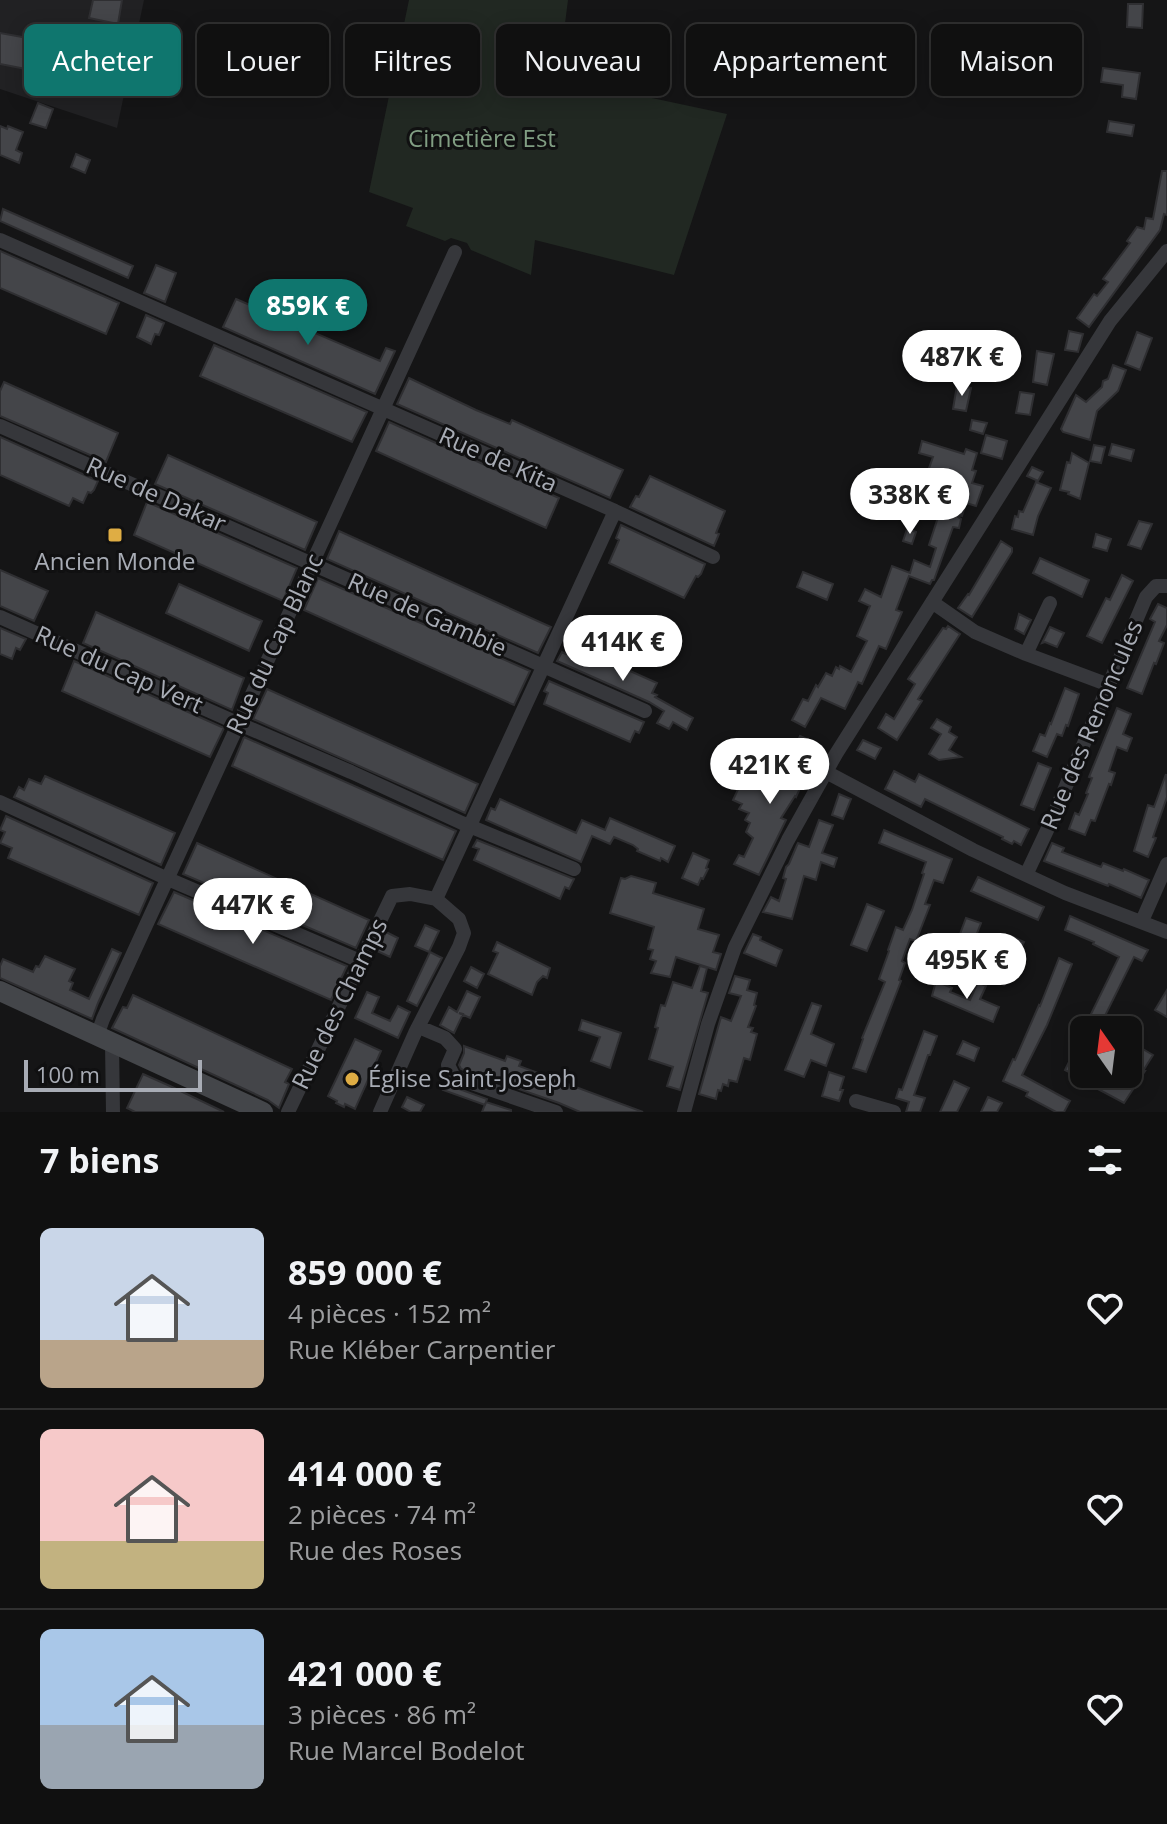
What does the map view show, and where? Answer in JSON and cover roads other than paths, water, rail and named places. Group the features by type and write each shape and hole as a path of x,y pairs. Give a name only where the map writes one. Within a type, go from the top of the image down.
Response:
{"street":[{"name":"Rue de Kita","path":"0,240 713,557"},
{"path":"684,1112 708,1024 735,947 826,772 1110,321 1167,251"},
{"name":"Rue du Cap Blanc","path":"104,1039 103,1019 455,252"},
{"name":"Rue de Dakar","path":"0,426 312,564"},
{"path":"380,1112 464,933 459,919 436,899 615,511"},
{"name":"Rue de Gambie","path":"312,564 645,711"},
{"name":"Rue des Renoncules","path":"1026,875 1146,597 1156,586 1167,586"},
{"path":"932,602 975,632 1109,685"},
{"path":"1026,654 1050,603"},
{"name":"Rue du Cap Vert","path":"0,617 470,826 574,869"},
{"path":"826,772 1026,875 1167,932"},
{"path":"0,802 168,879 360,961"},
{"path":"1142,921 1167,864"},
{"name":"Rue des Champs","path":"288,1112 392,896 410,894 436,899"},
{"path":"0,991 263,1112"},
{"path":"419,1027 445,1038 455,1049 448,1065 454,1077 556,1112"},
{"path":"104,1039 113,1112"},
{"path":"856,1101 894,1112"}],"place":[{"name":"Ancien Monde","path":"115,535"},
{"name":"Église Saint-Joseph","path":"352,1079"}],"park label":[{"name":"Cimetière Est","path":"482,139"}]}
